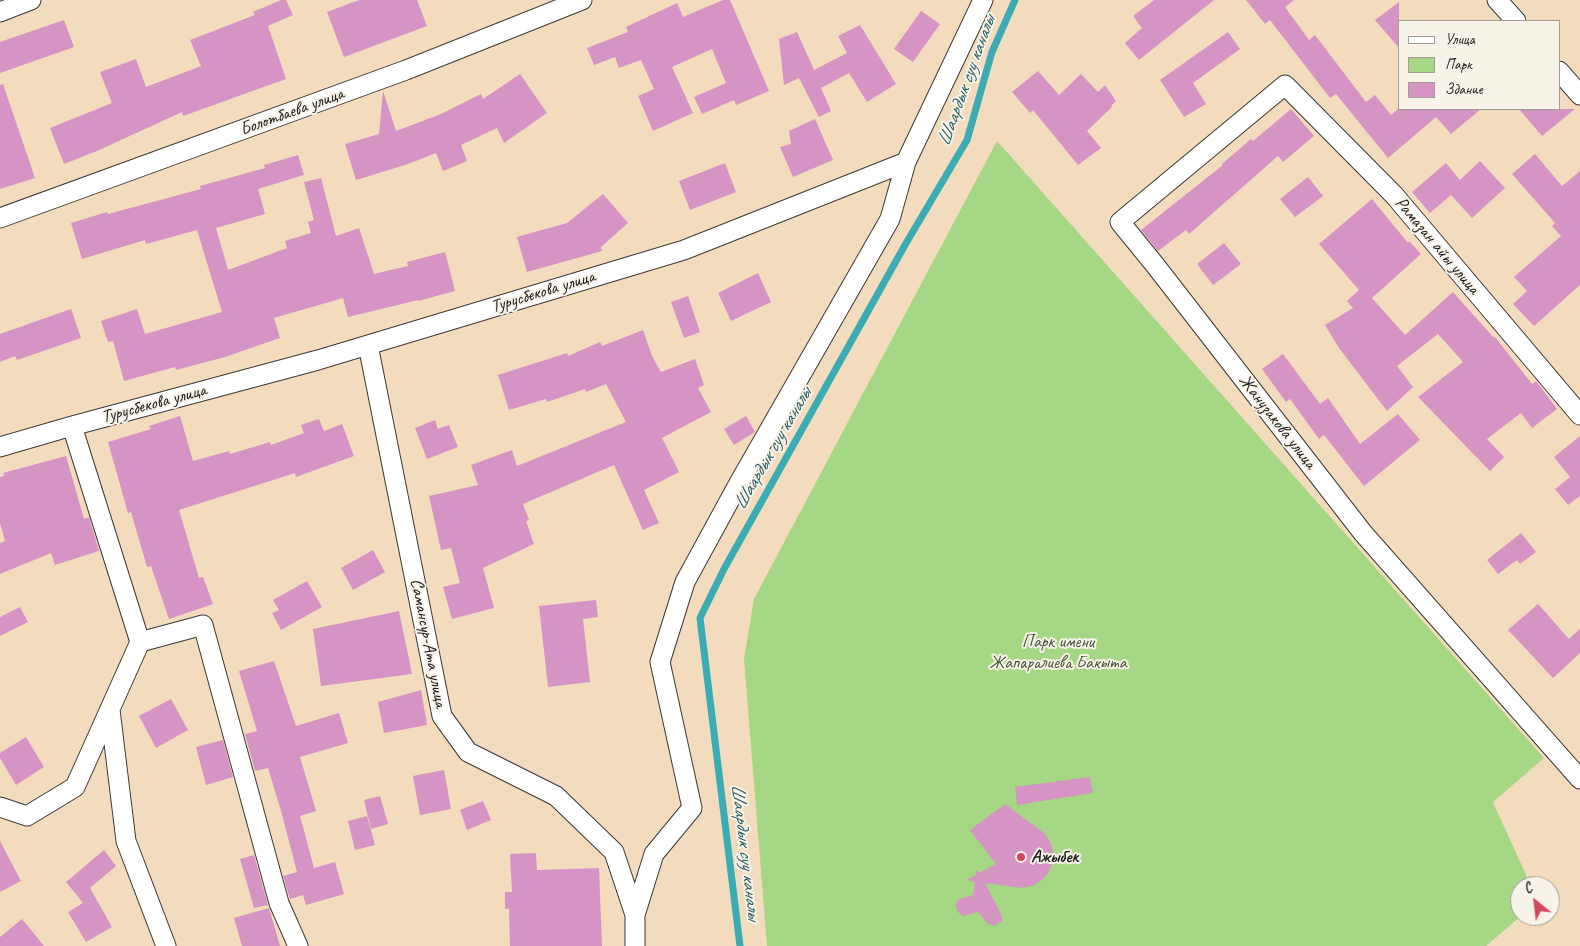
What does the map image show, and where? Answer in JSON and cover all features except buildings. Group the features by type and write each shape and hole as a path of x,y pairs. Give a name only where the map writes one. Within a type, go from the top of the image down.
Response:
{"street":[{"path":"0,12 31,0"},
{"name":"Болотбаева улица","path":"0,218 406,70 582,0"},
{"path":"634,915 654,854 692,808 660,662 685,582 739,483 890,219 906,162 983,0"},
{"path":"1497,0 1515,20"},
{"path":"1560,71 1580,95"},
{"name":"Рамазан айы улица","path":"1285,86 1394,194 1580,414"},
{"name":"Жанузакова улица","path":"1285,86 1120,222 1363,533 1580,780"},
{"name":"Турусбекова улица","path":"0,447 368,345 684,250 906,162"},
{"name":"Самансур-Ата улица","path":"368,345 442,716 468,752 556,796 614,852 634,915 635,946"},
{"path":"0,808 27,816 75,787 140,642 72,426"},
{"path":"140,642 203,625 279,903 298,946"},
{"path":"110,710 126,841 166,946"}],"green space":[{"name":"Парк имени Жапаралиева Бакыта","path":"997,141 1544,758 1493,802 1526,876 1510,876 1510,925 1486,946 767,946 744,659 754,599"}],"waterway":[{"name":"Шаардык суу каналы","path":"740,946 700,618 724,569 905,245 967,140 992,52 1015,0"}],"place":[{"name":"Ажыбек","path":"1021,857"}]}
